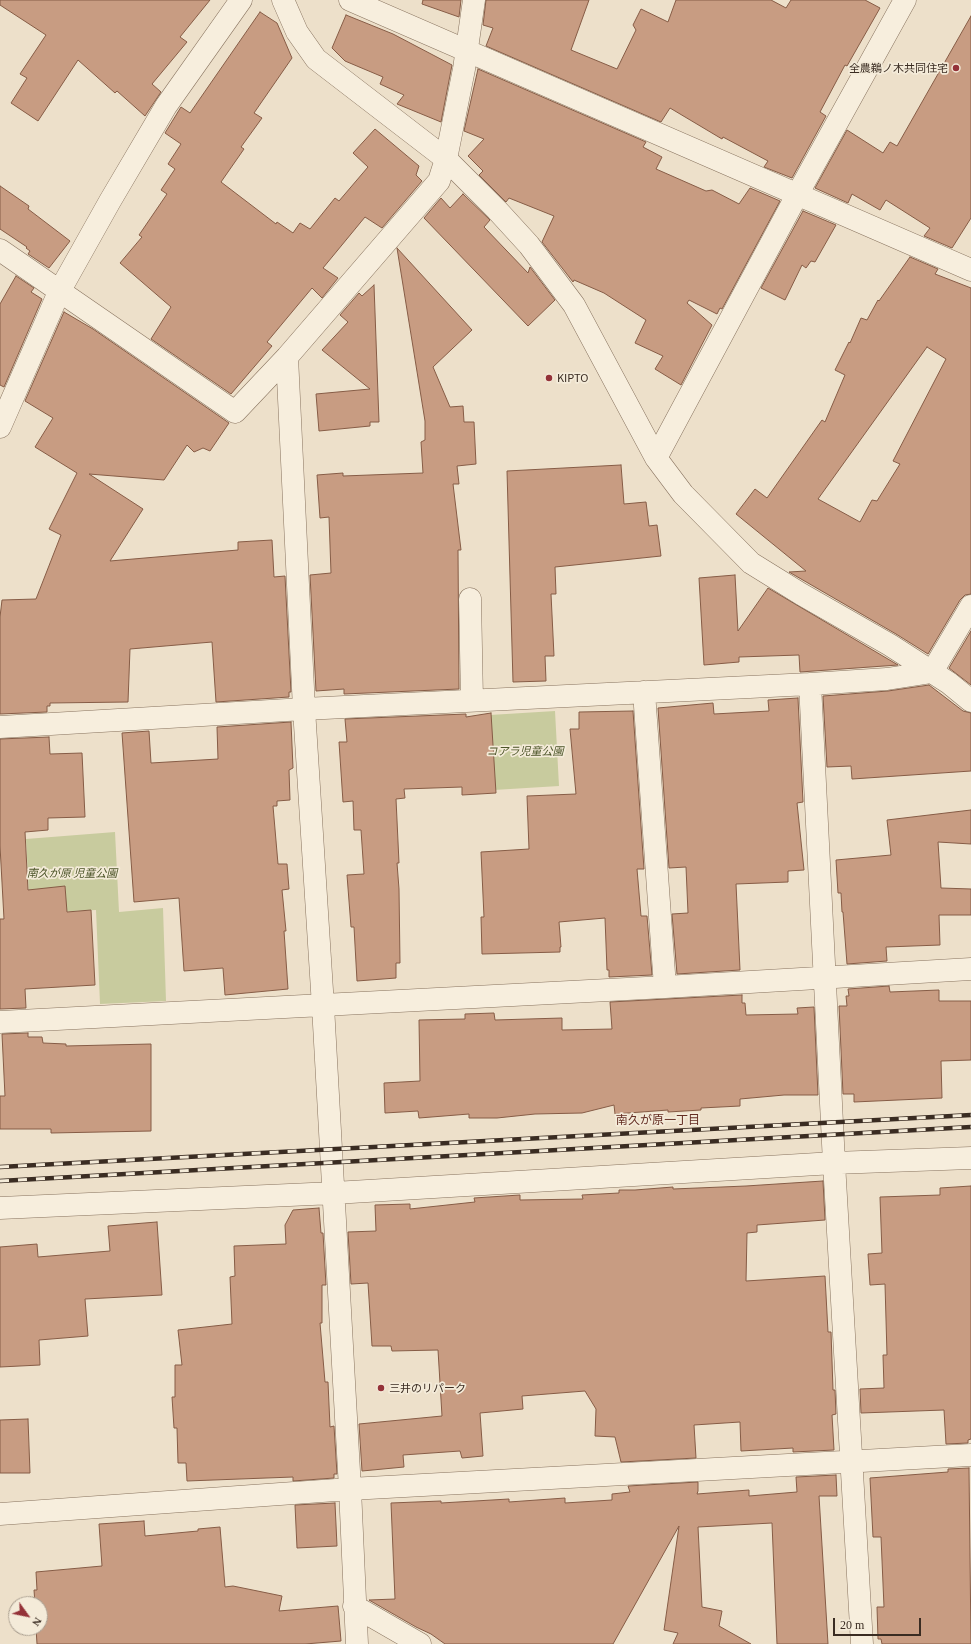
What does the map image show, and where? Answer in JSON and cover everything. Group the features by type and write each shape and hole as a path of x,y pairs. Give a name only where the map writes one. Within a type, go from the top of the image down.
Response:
{"street":[{"path":"0,427 59,292 110,200 166,106 242,0"},
{"path":"283,0 297,32 316,59 446,159 497,210 529,245 574,304 656,458 683,494 751,563 801,594 890,645 949,683 971,701"},
{"path":"350,0 971,270"},
{"path":"0,250 235,412 287,357 439,181 446,159 468,51 474,0"},
{"path":"656,458 797,195 905,0"},
{"path":"287,357 304,709 334,1193 357,1644"},
{"path":"470,599 472,700"},
{"path":"932,672 971,606"},
{"path":"0,726 472,700 810,684 887,679 932,672"},
{"path":"810,684 834,1163 862,1644"},
{"path":"644,692 665,987"},
{"path":"0,1022 323,1006 971,969"},
{"path":"0,1208 334,1193 834,1163 971,1158"},
{"path":"0,1514 350,1489 971,1455"},
{"path":"354,1606 420,1644"}],"green space":[{"name":"コアラ児童公園","path":"555,711 559,786 494,790 490,715"},
{"name":"南久が原 児童公園","path":"115,832 119,912 163,908 166,1001 100,1004 96,910 30,913 26,839"}],"building":[{"path":"0,0 210,0 180,37 187,42 152,84 161,92 145,116 117,91 115,93 78,60 38,121 11,103 27,78 20,74 46,35 0,5"},
{"path":"423,0 461,0 459,17 422,4"},
{"path":"486,0 589,0 571,50 617,69 636,30 633,25 641,9 668,22 676,0 771,0 786,8 791,0 865,0 880,8 847,66 845,65 820,112 826,116 792,178 764,167 768,161 723,137 722,139 670,108 661,122 486,46 493,28 483,25"},
{"path":"260,12 277,23 292,58 254,113 262,118 241,147 244,149 221,182 276,224 277,222 293,233 300,223 310,229 335,198 339,201 368,167 353,153 375,129 419,166 416,175 422,181 382,228 365,217 323,268 338,278 322,298 312,288 267,342 272,346 231,394 151,339 171,307 120,263 142,237 139,235 167,194 161,190 175,169 168,164 181,144 165,133 181,107 190,113"},
{"path":"346,15 393,34 452,65 441,122 397,104 404,95 380,84 383,77 345,61 332,48"},
{"path":"971,16 971,218 952,248 924,236 930,228 886,200 880,210 852,194 848,203 815,188 847,130 883,153 890,142 897,146"},
{"path":"478,69 646,142 643,147 662,157 656,169 706,191 712,190 739,204 750,188 780,201 722,309 720,308 717,314 689,300 687,303 712,325 681,385 655,369 663,356 635,343 646,320 604,293 574,280 573,282 542,242 554,216 509,198 506,202 479,175 483,171 468,156 484,139 464,131"},
{"path":"0,186 29,206 28,209 70,241 49,268 28,254 30,251 26,248 27,247 0,229"},
{"path":"463,194 490,220 484,227 528,273 530,267 555,300 528,326 424,218 441,198 450,208"},
{"path":"803,211 836,225 815,262 811,261 806,268 802,265 785,300 761,288"},
{"path":"397,248 472,330 433,367 450,407 463,406 464,422 474,422 476,464 457,466 459,484 453,484 461,550 458,550 459,689 344,694 344,689 316,691 310,575 331,573 329,517 320,518 317,475 343,473 343,476 423,473 421,442 425,440 425,421"},
{"path":"910,257 938,269 935,274 971,288 971,594 965,595 960,600 928,654 789,572 806,571 736,514 755,489 767,498 822,420 825,422 845,375 835,370 849,342 850,343 861,318 867,320 878,300 879,301","holes":["927,347 946,359 893,461 900,464 877,501 872,500 860,522 818,499"]},
{"path":"16,276 34,288 31,292 42,299 4,387 0,385 0,304"},
{"path":"374,285 379,422 370,422 370,426 319,431 316,394 370,389 322,350 348,322 340,315 359,293 362,296"},
{"path":"64,312 93,329 229,423 210,451 203,448 194,452 187,445 164,480 89,474 143,509 110,561 238,550 238,542 272,540 274,577 285,576 291,692 289,692 289,697 216,702 212,642 130,649 128,702 50,703 50,706 47,706 47,712 0,714 0,617 2,600 36,599 61,535 49,529 77,473 35,447 53,418 25,401"},
{"path":"621,465 624,504 646,502 649,526 657,525 661,556 555,567 556,594 551,594 554,656 545,656 546,681 513,682 507,471"},
{"path":"735,575 738,631 768,588 898,665 800,672 799,655 739,657 739,662 704,665 699,578"},
{"path":"971,631 971,685 949,668"},
{"path":"929,685 963,711 971,713 971,771 852,779 851,766 827,767 823,696 888,691"},
{"path":"798,698 803,802 797,803 804,870 788,871 788,882 736,884 740,970 677,974 672,914 688,913 686,867 669,868 658,708 713,703 714,714 769,711 768,700"},
{"path":"633,711 644,869 637,869 641,916 647,916 652,975 609,977 609,970 607,970 605,918 559,922 560,952 482,954 481,917 484,917 481,852 529,849 527,796 576,794 570,729 579,729 579,712"},
{"path":"491,713 496,793 462,795 462,787 404,789 405,798 396,799 399,863 397,863 399,889 400,963 396,963 396,978 357,981 354,927 351,927 347,875 364,874 361,830 354,830 353,801 343,802 339,742 347,742 345,719 466,714 466,717"},
{"path":"291,722 293,768 289,770 290,800 277,801 277,806 273,806 278,864 287,864 289,889 282,890 286,931 284,931 288,989 225,995 223,968 184,971 179,898 134,902 122,733 149,731 151,763 218,759 217,727"},
{"path":"49,737 50,754 82,753 85,817 48,818 48,830 25,832 28,890 65,886 67,912 91,910 95,985 25,989 26,1008 0,1009 0,919 4,919 0,846 0,739"},
{"path":"971,810 971,844 938,842 941,888 971,889 971,915 939,915 940,945 886,947 887,961 847,964 841,893 838,893 836,860 891,855 887,820"},
{"path":"889,986 890,992 939,990 939,1001 971,1001 971,1060 941,1061 942,1098 854,1102 854,1094 843,1094 839,1006 847,1006 846,996 849,996 848,989"},
{"path":"742,995 742,1003 745,1003 746,1015 798,1014 797,1008 814,1007 818,1095 784,1095 740,1099 740,1106 701,1108 701,1110 668,1112 668,1110 615,1114 614,1105 582,1113 535,1114 497,1118 469,1118 469,1114 419,1118 418,1111 385,1113 384,1083 420,1081 419,1020 465,1019 465,1014 494,1013 495,1020 562,1018 562,1030 612,1029 610,1002"},
{"path":"28,1033 28,1037 42,1037 43,1043 66,1044 66,1046 151,1044 151,1131 51,1133 51,1129 0,1129 0,1096 5,1096 2,1034"},
{"path":"823,1181 825,1220 757,1225 757,1232 747,1233 746,1281 825,1276 828,1332 831,1332 833,1390 835,1390 836,1414 832,1415 834,1450 793,1452 793,1448 741,1451 740,1422 694,1425 696,1458 621,1462 615,1437 595,1436 596,1409 585,1391 522,1396 523,1409 480,1413 483,1456 462,1458 460,1451 403,1455 404,1467 362,1471 359,1424 442,1416 438,1350 392,1351 391,1346 372,1346 368,1283 351,1284 348,1232 376,1231 375,1205 410,1204 410,1209 475,1202 474,1198 520,1195 520,1200 583,1199 582,1195 619,1193 619,1190 673,1187 673,1189 746,1186"},
{"path":"971,1186 971,1439 968,1440 968,1443 946,1444 944,1410 861,1413 860,1389 884,1388 883,1355 887,1355 885,1284 870,1285 868,1254 882,1253 880,1197 940,1195 940,1188"},
{"path":"319,1208 321,1233 323,1233 326,1285 322,1285 322,1323 320,1323 325,1382 328,1382 330,1427 334,1426 337,1474 334,1474 334,1478 293,1481 293,1477 187,1481 186,1463 178,1463 177,1428 174,1428 172,1397 175,1397 175,1365 182,1365 178,1330 232,1324 230,1277 235,1276 234,1246 286,1244 285,1225 293,1210"},
{"path":"157,1222 162,1295 85,1299 88,1336 39,1340 40,1365 0,1367 0,1247 37,1244 38,1257 110,1251 108,1226"},
{"path":"28,1419 30,1473 0,1473 0,1420"},
{"path":"969,1468 971,1644 882,1644 881,1639 878,1639 877,1607 884,1607 881,1537 873,1537 870,1478 948,1472 948,1469"},
{"path":"836,1475 837,1496 819,1496 828,1644 777,1644 772,1523 698,1527 702,1607 722,1611 719,1626 751,1644 673,1644 678,1633 664,1630 679,1526 613,1644 445,1644 431,1634 369,1600 395,1599 391,1503 441,1501 441,1503 509,1499 509,1502 565,1498 565,1503 612,1500 612,1494 630,1492 628,1486 698,1482 697,1494 749,1490 749,1496 797,1492 796,1477"},
{"path":"335,1503 337,1546 297,1548 295,1505"},
{"path":"144,1521 145,1536 198,1531 198,1529 220,1527 225,1587 233,1586 282,1596 279,1611 338,1606 341,1641 305,1644 37,1644 36,1636 48,1636 48,1596 34,1596 34,1590 37,1590 36,1572 102,1566 99,1524"}],"railway":[{"path":"0,1167 971,1115"},
{"path":"0,1181 971,1127"}],"place":[{"name":"全農鵜ノ木共同住宅","path":"956,68"},
{"name":"KIPTO","path":"549,378"},
{"name":"三井のリパーク","path":"381,1388"}],"district":[{"name":"南久が原一丁目","path":"658,1119"}]}
